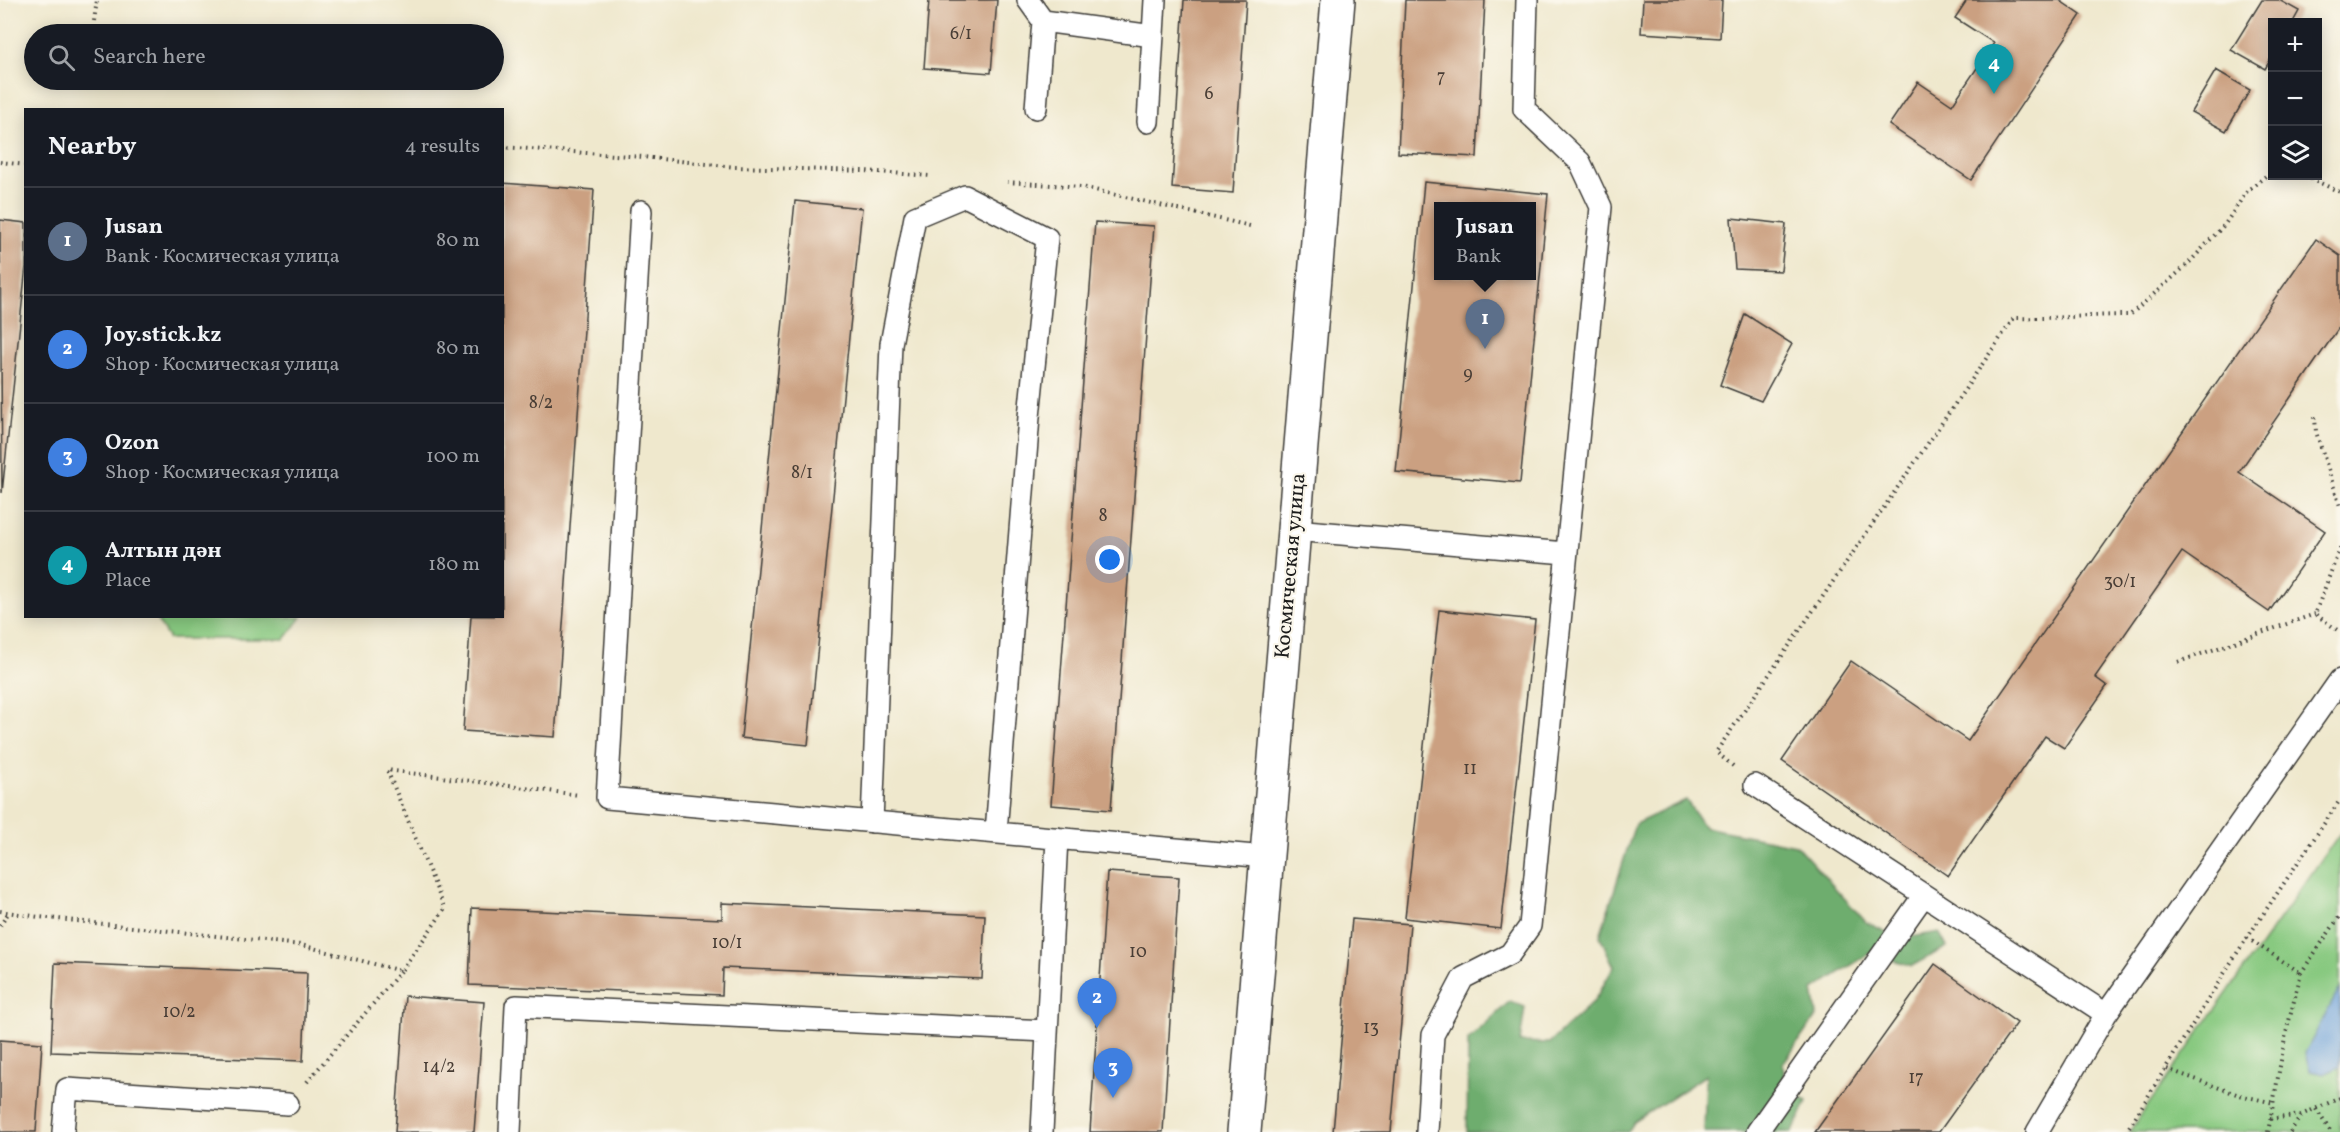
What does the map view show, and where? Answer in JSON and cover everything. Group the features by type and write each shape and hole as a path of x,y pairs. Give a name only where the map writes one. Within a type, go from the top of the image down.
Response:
{"main road":[{"name":"Космическая улица","path":"1244,1132 1338,0"}],"lane":[{"path":"1028,0 1043,21 1036,108"},
{"path":"1148,122 1155,0"},
{"path":"1427,1132 1432,1035 1463,978 1510,954 1530,926 1600,207 1580,162 1524,109 1527,0"},
{"path":"1043,21 1153,36"},
{"path":"872,822 891,344 915,217 965,196 1047,238 1029,417 996,832"},
{"path":"641,211 607,798 1266,857"},
{"path":"1294,530 1566,553"},
{"path":"2037,1132 2106,1014 2340,680"},
{"path":"1755,785 2106,1014"},
{"path":"1042,1132 1057,838"},
{"path":"1756,1132 1924,895"},
{"path":"510,1132 516,1006 1047,1031"},
{"path":"63,1132 68,1089 288,1104"}],"path":[{"path":"94,21 97,0"},
{"path":"504,147 643,157 735,167 865,171 936,177"},
{"path":"0,162 24,165"},
{"path":"1755,785 1716,752 2013,318 2059,319 2087,315 2130,315 2187,265 2225,224 2248,190 2268,174"},
{"path":"2314,180 2340,192"},
{"path":"1006,182 1082,187 1250,226"},
{"path":"2316,417 2316,432 2340,506"},
{"path":"2316,614 2340,548"},
{"path":"2316,614 2340,632"},
{"path":"2178,662 2316,614"},
{"path":"288,1104 401,971 446,909 387,770 607,798"},
{"path":"2126,1132 2247,938 2340,800"},
{"path":"0,910 301,945 401,971"},
{"path":"0,926 9,912"},
{"path":"2268,1132 2286,1033 2301,973 2340,916"},
{"path":"2247,938 2301,973"},
{"path":"2167,1069 2240,1095 2274,1103"},
{"path":"2270,1119 2301,1115 2340,1098"},
{"path":"2316,1109 2331,1132"},
{"path":"2290,1132 2301,1115"}],"green space":[{"path":"156,618 301,618 285,639 169,639"},
{"path":"1686,800 1704,827 1796,845 1866,922 1900,939 1939,932 1947,947 1912,966 1870,953 1813,990 1817,1015 1783,1064 1785,1088 1807,1101 1793,1132 1704,1132 1706,1075 1634,1122 1628,1132 1467,1132 1468,1040 1510,1001 1525,1007 1520,1042 1549,1043 1594,1001 1614,967 1600,936 1635,824"},
{"path":"2340,833 2340,1132 2129,1132"}],"water":[{"path":"2340,988 2340,1067 2324,1074 2310,1071 2305,1053"}],"building":[{"path":"929,0 997,0 991,73 924,68"},
{"path":"1184,0 1246,0 1233,193 1172,188"},
{"path":"1405,0 1485,0 1477,157 1398,153"},
{"path":"1643,0 1722,0 1720,38 1641,33"},
{"path":"1967,0 2059,0 2081,15 1971,180 1889,125 1918,82 1952,105 1994,43 1955,18"},
{"path":"2262,0 2279,0 2299,11 2295,18 2268,18 2268,64 2265,69 2231,50"},
{"path":"2216,70 2250,90 2226,131 2191,112"},
{"path":"1424,182 1548,194 1520,483 1396,472"},
{"path":"504,183 594,190 555,737 463,731 471,618 504,618"},
{"path":"795,201 862,208 808,745 741,738"},
{"path":"1731,218 1786,224 1781,271 1735,269"},
{"path":"0,220 24,223 24,285 2,493"},
{"path":"1095,222 1154,226 1111,810 1051,805"},
{"path":"2316,239 2340,256 2340,326 2239,472 2325,531 2269,612 2182,552 2095,677 2107,686 2064,748 2045,736 1948,876 1782,761 1851,661 1968,741"},
{"path":"1745,314 1792,344 1761,401 1720,385"},
{"path":"1439,610 1535,620 1501,929 1405,918"},
{"path":"1107,872 1179,877 1163,1132 1090,1132"},
{"path":"722,903 985,915 982,979 723,968 722,995 469,985 472,908 722,919"},
{"path":"1352,919 1410,924 1391,1132 1333,1132"},
{"path":"55,963 307,973 303,1061 51,1052"},
{"path":"1935,964 2017,1023 1939,1132 1815,1132"},
{"path":"405,996 484,1002 474,1132 395,1132"},
{"path":"0,1040 42,1043 36,1132 0,1132"}],"place":[{"name":"Алтын дән","path":"1994,94"},
{"name":"Jusan","path":"1485,349"},
{"name":"Joy.stick.kz","path":"1097,1028"},
{"name":"Ozon","path":"1113,1098"}]}
